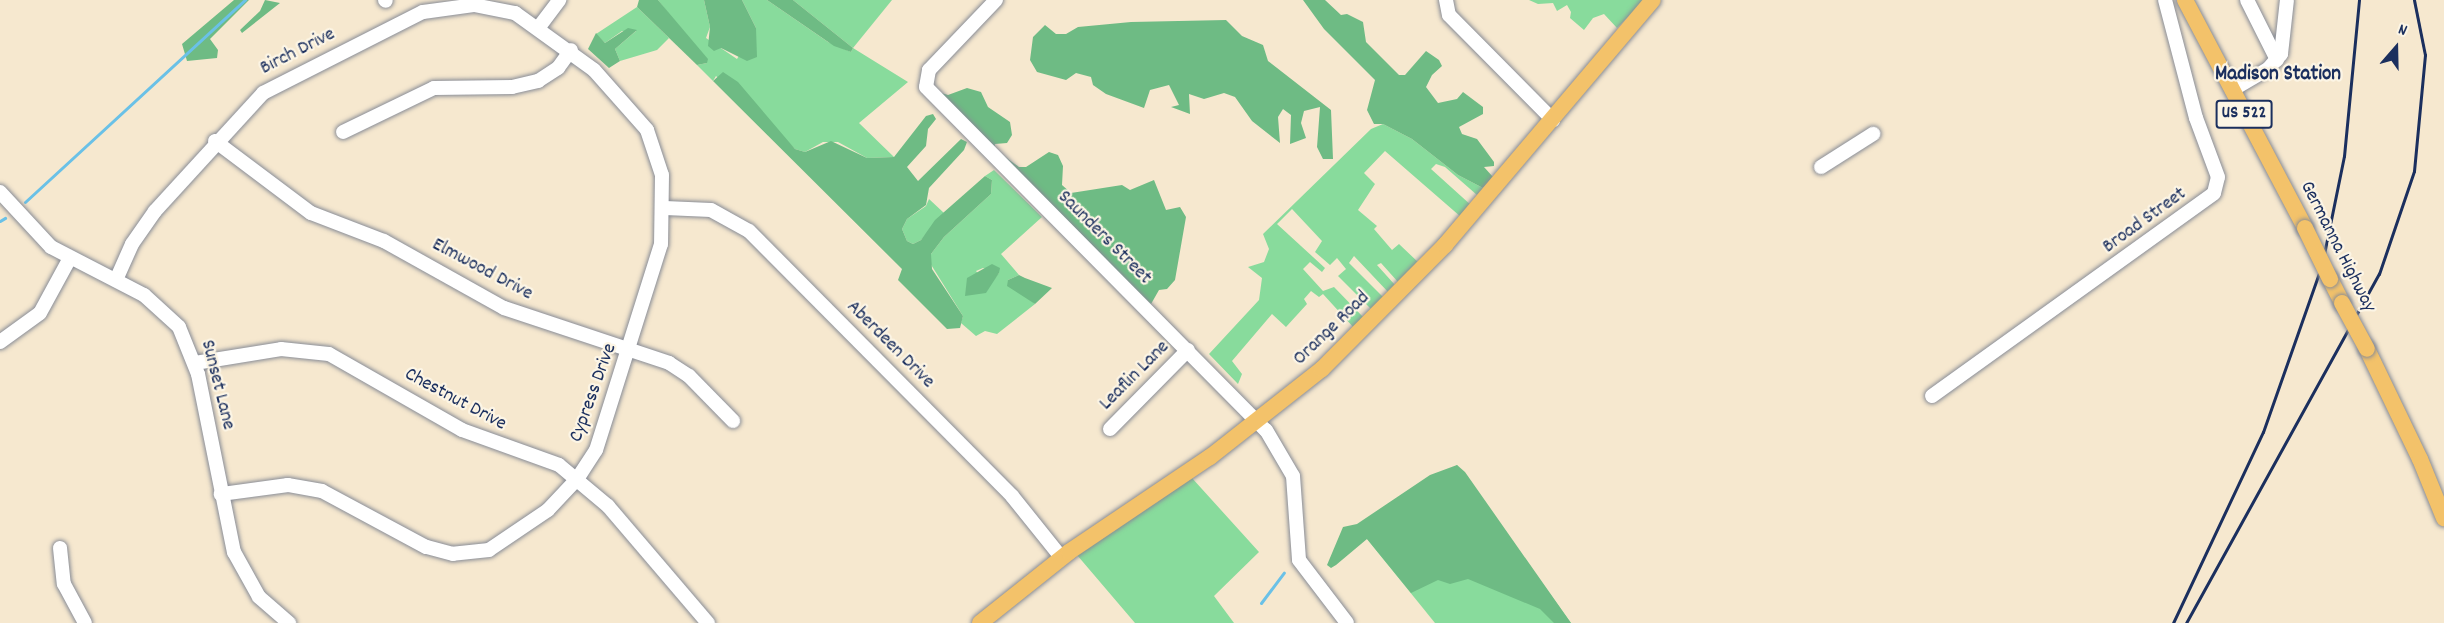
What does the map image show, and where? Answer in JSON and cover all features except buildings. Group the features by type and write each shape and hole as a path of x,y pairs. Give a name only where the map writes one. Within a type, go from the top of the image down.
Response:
{"main road":[{"name":"Orange Road","path":"980,623 1061,557 1258,421 1312,379 1445,245 1653,0"},
{"name":"Germanna Highway","path":"2185,0 2367,349 2420,459 2444,518"}],"street":[{"path":"539,27 559,0"},
{"name":"Saunders Street","path":"996,0 929,70 925,81 928,91 1258,421 1282,453 1293,476 1299,560 1347,623"},
{"path":"1446,0 1449,15 1553,120"},
{"name":"Broad Street","path":"1932,396 2171,228 2214,193 2218,177 2196,118 2165,0"},
{"path":"2247,0 2277,60"},
{"path":"2232,90 2277,60 2283,49 2288,0"},
{"name":"Birch Drive","path":"116,280 144,225 215,141 263,93 423,12 457,5 491,6 515,13 571,50 604,79 647,130 662,175 665,208"},
{"path":"343,132 434,88 512,87 538,81 558,68 571,50"},
{"path":"1821,167 1873,134"},
{"name":"Elmwood Drive","path":"215,141 311,213 384,241 504,308 631,348 680,369 733,421"},
{"name":"Sunset Lane","path":"0,192 42,239 70,258 144,295 170,315 187,340 195,363 221,494 239,565 259,597 289,623"},
{"name":"Cypress Drive","path":"221,494 279,486 322,491 426,547 466,554 489,550 531,523 578,478 596,450 631,348 661,244 665,208"},
{"name":"Aberdeen Drive","path":"665,208 711,210 749,231 1012,496 1061,557"},
{"path":"0,342 40,313 70,258"},
{"name":"Chestnut Drive","path":"195,363 281,349 329,354 462,430 498,447 541,458 578,478 624,523 708,623"},
{"name":"Leaflin Lane","path":"1110,429 1188,350"},
{"path":"60,549 64,584 85,623"}],"green space":[{"path":"234,0 249,0 210,39 218,50 217,58 187,61 182,44"},
{"path":"265,0 280,3 242,33 240,30 260,11"},
{"path":"639,0 658,0 708,59 707,63 697,65 637,7"},
{"path":"658,0 704,0 710,27 706,38 737,59 756,28 742,0 767,0 828,42 851,52 853,48 908,82 859,123 894,157 867,158 838,142 823,142 805,152 795,149 716,76 713,81 697,65 707,63"},
{"path":"704,0 742,0 756,28 757,57 747,61 721,48 714,51 708,46 710,27"},
{"path":"767,0 793,0 853,48 851,52 834,46"},
{"path":"793,0 892,0 853,48"},
{"path":"1303,0 1325,0 1341,15 1347,14 1363,22 1366,42 1399,75 1405,75 1426,51 1439,60 1442,66 1432,75 1426,87 1438,103 1457,99 1463,92 1483,107 1483,114 1459,127 1462,134 1477,139 1494,162 1494,166 1484,167 1493,177 1483,188 1458,175 1412,139 1383,124 1374,124 1367,110 1375,80 1324,29"},
{"path":"1529,0 1645,0 1617,28 1604,14 1593,18 1584,30 1570,18 1571,12 1567,5 1557,11 1553,3 1538,4"},
{"path":"637,7 669,38 657,50 620,61 615,49 636,31 622,31 605,43 596,34"},
{"path":"1226,20 1242,36 1263,45 1268,61 1331,110 1333,159 1323,159 1317,147 1320,107 1304,111 1301,123 1306,138 1290,144 1291,115 1283,109 1278,117 1280,143 1252,121 1235,97 1224,93 1204,99 1189,94 1190,114 1171,107 1179,105 1169,85 1150,90 1144,108 1106,94 1093,85 1091,77 1076,73 1066,80 1037,72 1030,60 1033,37 1045,25 1056,34 1066,34 1078,27 1131,22"},
{"path":"628,28 637,30 615,49 620,61 609,68 588,49 596,33 605,43"},
{"path":"723,72 738,82 795,149 805,152 831,141 867,158 894,157 926,116 933,114 936,119 928,129 926,146 907,167 918,181 961,139 967,142 964,150 929,188 926,205 907,219 902,229 907,241 913,244 921,240 935,220 985,176 992,180 991,194 944,237 931,254 932,269 963,316 960,328 947,329 898,280 902,269 713,81"},
{"path":"967,88 981,92 988,107 1010,122 1012,135 1007,143 995,144 994,149 1019,167 1026,167 1049,152 1058,155 1063,166 1062,185 1071,193 1122,185 1130,190 1154,180 1166,210 1180,207 1186,217 1175,280 1167,289 1159,290 1151,304 943,101 938,92 948,95"},
{"path":"1383,124 1412,139 1458,175 1483,188 1477,195 1445,167 1436,164 1431,169 1472,206 1461,217 1385,151 1364,173 1375,184 1358,210 1377,226 1374,229 1392,250 1399,244 1419,263 1398,282 1381,263 1377,265 1395,285 1389,293 1354,256 1349,263 1384,298 1372,310 1338,276 1346,269 1337,258 1330,265 1315,252 1322,241 1292,209 1277,224 1325,268 1322,272 1310,262 1303,269 1323,291 1334,287 1365,319 1354,328 1323,294 1319,297 1311,291 1304,299 1307,304 1286,327 1272,314 1232,361 1242,374 1238,384 1209,354 1259,300 1262,278 1248,267 1264,262 1269,249 1263,234 1371,129"},
{"path":"994,170 1042,217 1001,254 1019,275 1008,280 1035,304 997,334 985,331 976,336 961,323 963,316 930,263 931,254 944,237 991,194 992,180 985,176","holes":["983,268 999,273 988,286 976,271"]},
{"path":"929,199 944,213 921,240 913,244 907,241 902,229 907,219 926,206"},
{"path":"992,264 1000,268 999,273 986,293 965,296 967,278"},
{"path":"1019,275 1052,288 1035,304 1007,286 1008,280"},
{"path":"1457,465 1571,623 1435,623 1367,539"},
{"path":"1457,465 1465,472 1571,623 1554,623 1540,609 1468,579 1450,584 1438,580 1411,593 1367,539 1336,565 1331,568 1327,565 1343,527 1357,524 1430,475"},
{"path":"1192,478 1259,552 1214,596 1234,623 1135,623 1077,555"}],"waterway":[{"path":"25,202 245,0"},
{"path":"0,221 5,218"},
{"path":"1261,603 1284,573"}],"railway":[{"path":"2173,623 2263,432 2322,264 2344,156 2359,0"},
{"path":"2186,623 2379,274 2414,171 2425,55 2414,0"}],"district":[{"name":"Madison Station","path":"2278,75"}]}
